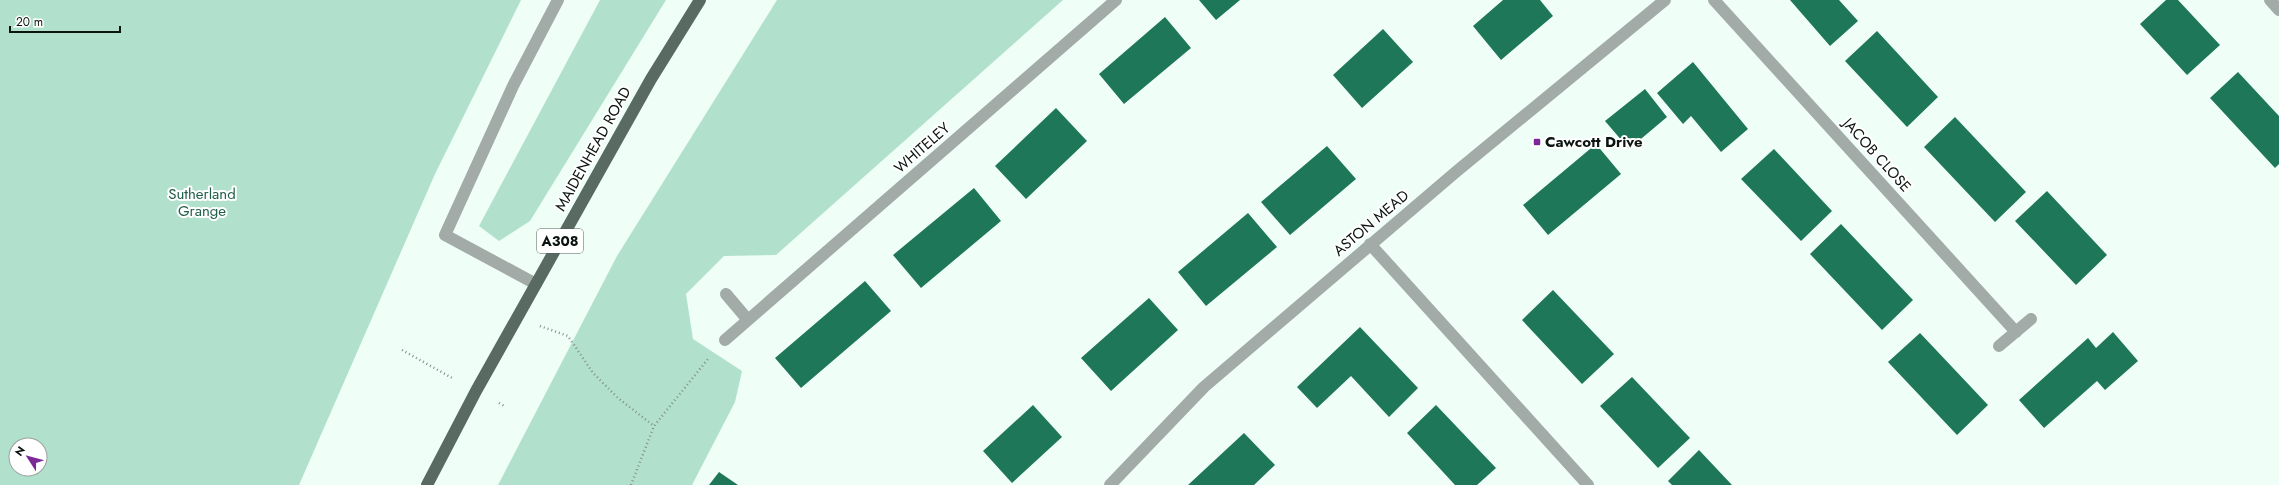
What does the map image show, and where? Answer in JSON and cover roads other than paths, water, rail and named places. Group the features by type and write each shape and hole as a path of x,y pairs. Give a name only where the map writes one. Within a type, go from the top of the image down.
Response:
{"main road":[{"name":"MAIDENHEAD ROAD","path":"427,485 518,315 651,79 700,0"}],"street":[{"path":"536,284 445,235 513,86 558,0"},
{"name":"WHITELEY","path":"726,340 1116,0"},
{"name":"ASTON MEAD","path":"1110,485 1204,387 1370,244 1665,0"},
{"name":"JACOB CLOSE","path":"1714,0 2016,332"},
{"path":"2270,0 2279,10"},
{"path":"1370,244 1588,485"},
{"path":"726,294 748,320"},
{"path":"1999,346 2031,319"}],"place":[{"name":"Cawcott Drive","path":"1537,142"}],"park label":[{"name":"Sutherland Grange","path":"202,202"}]}
